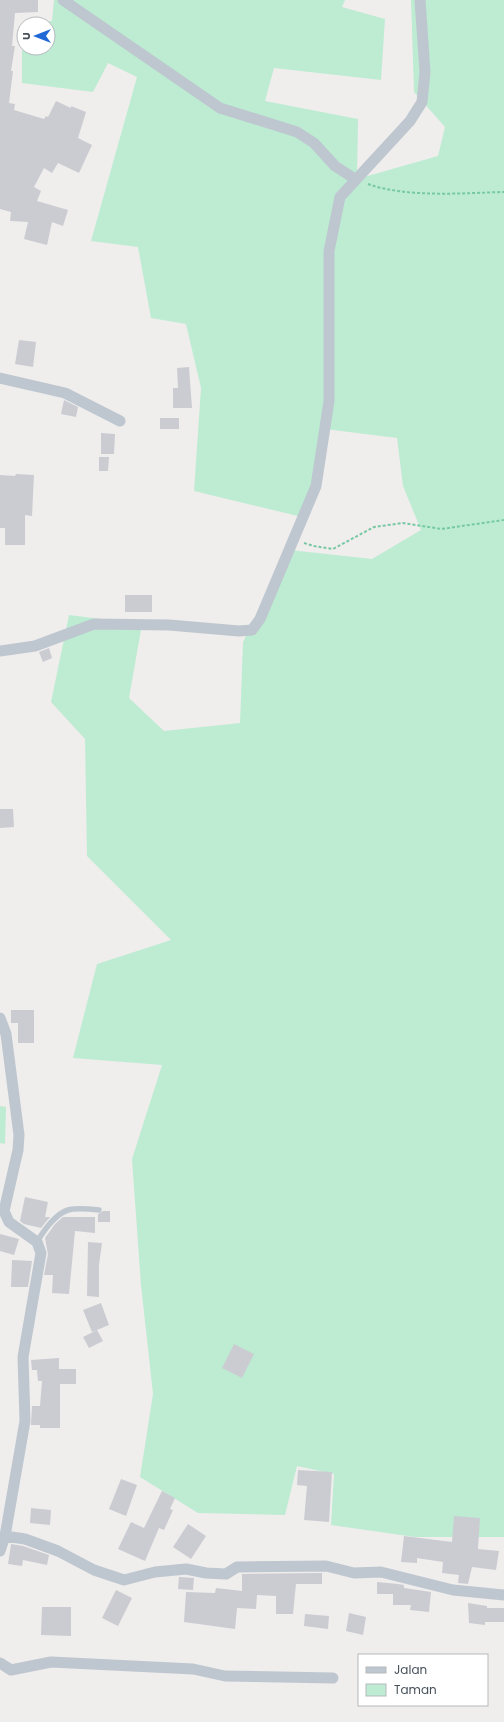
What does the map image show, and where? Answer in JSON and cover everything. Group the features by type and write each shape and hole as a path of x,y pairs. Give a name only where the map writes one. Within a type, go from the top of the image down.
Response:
{"street":[{"path":"63,0 220,108 297,132 314,143 335,166 355,179"},
{"path":"0,651 35,646 94,624 169,625 240,631 252,630 260,619 316,486 329,401 329,251 340,197 410,121 422,102 425,72 420,0"},
{"path":"0,378 65,393 120,421"},
{"path":"0,1018 6,1034 19,1135 18,1150 4,1211 9,1222 37,1242 41,1253 23,1357 26,1422 5,1536 0,1551"},
{"path":"5,1536 25,1539 58,1551 94,1570 124,1580 155,1572 186,1569 206,1573 226,1574 237,1567 326,1566 354,1573 381,1572 453,1590 504,1595"},
{"path":"0,1663 11,1670 51,1662 193,1669 226,1676 333,1678"}],"lane":[{"path":"37,1242 42,1233 63,1212 72,1209 99,1210"}],"path":[{"path":"355,179 377,188 426,194 504,192"},
{"path":"293,539 314,546 333,549 374,527 404,523 441,529 504,520"}],"green space":[{"path":"54,0 345,0 342,7 385,19 381,80 274,68 265,101 358,119 357,179 438,156 445,127 414,92 411,0 504,0 504,1537 415,1537 331,1525 334,1474 297,1466 285,1515 198,1513 140,1477 153,1394 141,1285 132,1159 162,1065 73,1058 97,964 171,940 87,856 85,739 51,702 69,615 142,624 129,698 164,731 240,723 243,642 290,550 372,559 421,530 403,486 397,438 325,429 315,490 302,517 194,491 201,388 186,324 151,318 138,247 91,241 137,77 108,63 93,92 22,83 22,56 56,56 56,16 52,16"},
{"path":"0,1106 6,1107 5,1144 0,1143"}],"building":[{"path":"0,0 38,0 38,12 15,13 12,46 15,46 11,71 13,71 9,103 15,104 14,110 44,119 46,116 48,117 56,101 71,108 71,106 86,112 78,138 92,145 79,173 58,163 52,173 44,168 34,187 41,191 37,201 68,210 63,226 52,222 47,245 24,239 28,222 10,221 11,212 0,209"},
{"path":"19,340 36,342 33,367 15,364"},
{"path":"189,367 192,408 173,408 173,388 178,388 177,368"},
{"path":"64,400 78,407 76,417 61,414"},
{"path":"160,418 179,418 179,429 160,429"},
{"path":"101,433 115,434 114,454 101,454"},
{"path":"99,457 109,457 108,471 99,471"},
{"path":"16,474 34,475 32,516 25,515 25,545 5,545 5,528 0,528 0,475 15,476"},
{"path":"125,595 152,595 152,612 125,612"},
{"path":"49,648 52,658 43,662 39,652"},
{"path":"0,809 13,809 14,827 0,828"},
{"path":"11,1010 34,1010 34,1043 18,1043 18,1023 11,1023"},
{"path":"25,1197 48,1202 45,1217 50,1217 41,1228 24,1224 20,1221"},
{"path":"103,1211 110,1211 110,1222 98,1222 98,1214"},
{"path":"63,1217 95,1217 95,1233 75,1231 69,1294 52,1293 53,1275 44,1275 48,1254 45,1238 55,1224"},
{"path":"0,1234 19,1239 14,1255 0,1251"},
{"path":"88,1242 102,1243 99,1265 99,1297 87,1296"},
{"path":"12,1260 32,1261 28,1287 11,1287"},
{"path":"101,1303 109,1325 92,1332 83,1310"},
{"path":"97,1330 103,1341 89,1348 83,1337"},
{"path":"234,1344 254,1354 242,1378 222,1368"},
{"path":"59,1358 59,1369 76,1369 76,1384 60,1384 60,1428 40,1428 40,1425 31,1425 32,1406 40,1406 42,1381 38,1381 37,1370 32,1370 31,1360"},
{"path":"298,1470 332,1472 329,1522 304,1520 307,1486 297,1485"},
{"path":"121,1479 137,1485 126,1516 109,1509"},
{"path":"162,1491 175,1498 170,1509 173,1510 164,1530 159,1528 145,1561 118,1549 131,1522 144,1528"},
{"path":"31,1508 51,1510 50,1525 30,1523"},
{"path":"454,1516 480,1518 478,1549 499,1551 496,1570 472,1567 468,1584 458,1583 459,1575 442,1573 443,1562 417,1558 417,1563 401,1562 404,1536 452,1542"},
{"path":"188,1524 206,1536 191,1559 173,1547"},
{"path":"11,1544 23,1546 49,1555 47,1565 23,1560 22,1566 8,1564"},
{"path":"322,1573 322,1584 296,1584 293,1614 276,1614 276,1596 257,1595 256,1609 237,1608 235,1629 184,1622 186,1592 215,1593 216,1588 242,1591 242,1574"},
{"path":"179,1577 194,1578 193,1590 178,1589"},
{"path":"377,1582 404,1585 404,1588 431,1592 429,1612 410,1610 411,1605 393,1605 393,1594 377,1594"},
{"path":"116,1590 132,1598 118,1626 102,1618"},
{"path":"468,1603 487,1606 487,1608 504,1608 504,1622 485,1622 485,1625 469,1623"},
{"path":"42,1607 71,1607 71,1636 41,1635"},
{"path":"349,1613 366,1617 363,1635 346,1631"},
{"path":"305,1614 329,1616 328,1629 304,1626"}]}
